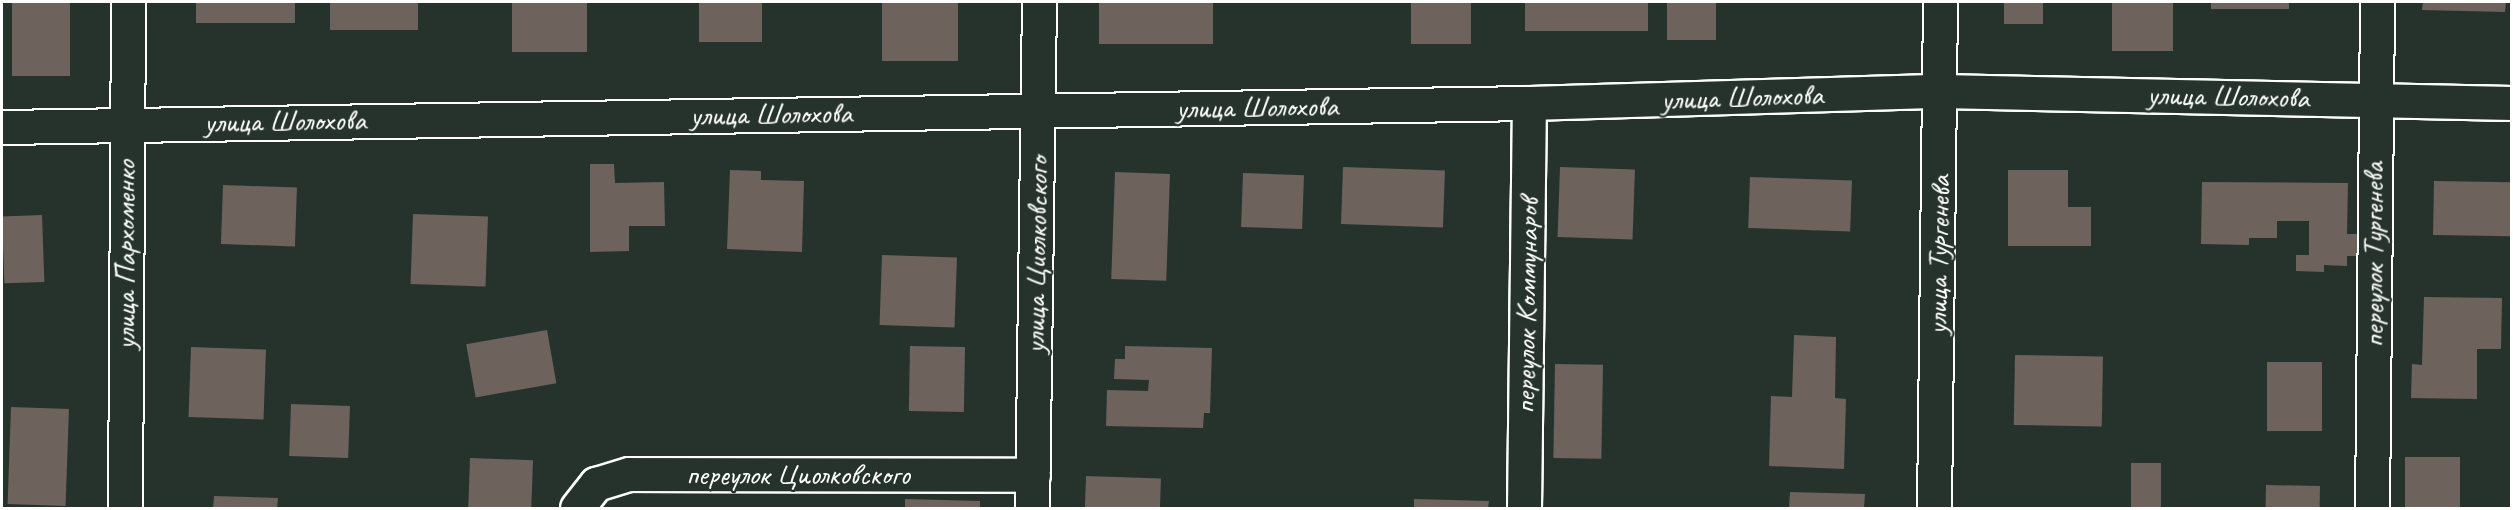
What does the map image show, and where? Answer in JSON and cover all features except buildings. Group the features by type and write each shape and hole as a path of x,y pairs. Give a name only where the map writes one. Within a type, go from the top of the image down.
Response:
{"street":[{"name":"улица Пархоменко","path":"125,508 128,2"},
{"name":"улица Циолковского","path":"1032,508 1039,2"},
{"name":"улица Тургенева","path":"1934,508 1940,2"},
{"name":"переулок Тургенева","path":"2372,508 2373,99 2377,2"},
{"name":"улица Шолохова","path":"2,126 1529,103 1940,91 2511,103"},
{"name":"переулок Коммунаров","path":"1524,508 1529,103"},
{"name":"переулок Циолковского","path":"577,508 596,484 629,474 1033,475"}]}
